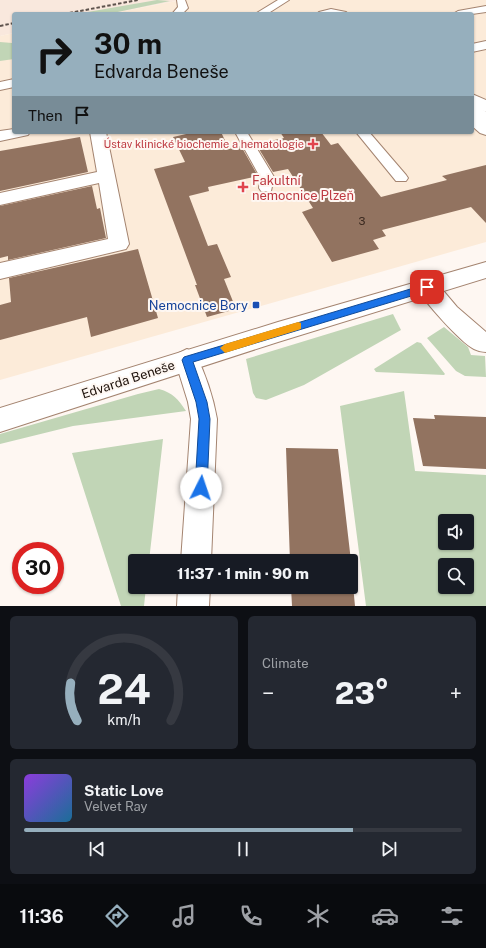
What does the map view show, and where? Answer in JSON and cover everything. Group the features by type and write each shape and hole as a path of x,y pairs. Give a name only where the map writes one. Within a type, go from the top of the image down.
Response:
{"street":[{"path":"474,48 486,45"},
{"path":"0,86 12,84"},
{"path":"474,99 486,107"},
{"path":"474,119 486,130"},
{"path":"0,136 12,134"},
{"path":"0,271 119,244 98,134"},
{"path":"0,198 106,176"},
{"name":"Edvarda Beneše","path":"0,420 187,360 486,270"},
{"path":"427,287 449,313 481,342 486,342"},
{"path":"187,360 201,402 204,419 196,554"},
{"path":"193,606 194,594"}],"lane":[{"path":"179,12 184,5 181,0"},
{"path":"264,12 285,0"},
{"path":"469,12 486,9"},
{"path":"474,108 486,118"},
{"path":"242,134 267,177 266,188"},
{"path":"364,134 401,178"}],"shaded area":[{"path":"0,0 182,0 119,12 12,12 12,33 0,36"},
{"name":"Fakultní nemocnice Plzeň","path":"182,0 486,0 486,242 0,380 0,36 12,33 12,134 474,134 474,12 119,12"}],"green space":[{"path":"157,0 170,1 118,12 88,12"},
{"path":"0,42 12,43 12,59 0,61"},
{"path":"393,314 401,330 304,385 266,400 256,398 253,393 246,359"},
{"path":"444,327 468,347 471,355 485,356 486,377 465,376 456,371 427,338"},
{"path":"417,342 421,343 445,374 444,375 376,372 374,369"},
{"path":"159,389 168,392 175,397 186,411 73,426 0,444 0,434"},
{"path":"404,391 415,471 486,475 486,606 366,606 340,406"},
{"path":"163,439 150,554 128,554 128,594 145,594 144,606 121,606 72,453"}],"building":[{"path":"186,134 222,134 229,149 241,146 258,176 208,187 209,191 189,196 208,246 217,244 231,277 224,279 236,309 207,317 195,285 197,285 154,169 185,162 173,137"},
{"path":"281,134 323,134 331,145 338,143 381,197 447,180 442,176 486,165 486,223 471,207 382,230 386,236 373,240 379,249 332,262 302,212 313,208 288,169 273,172 256,144 284,138"},
{"path":"80,137 88,172 0,191 0,151"},
{"path":"92,186 97,209 100,208 106,238 8,260 8,256 0,258 0,206"},
{"path":"138,249 158,318 91,337 87,317 0,340 0,305 11,302 9,278"},
{"path":"434,415 486,417 486,469 423,466 413,418 435,419"},
{"path":"286,448 338,449 350,554 290,554"},
{"path":"291,594 354,594 355,606 292,606"}],"railway":[{"path":"75,12 138,0"},
{"path":"0,26 12,23"}],"slow traffic":[{"path":"225,348 298,326"}],"place":[{"name":"Ústav klinické biochemie a hematologie","path":"313,144"},
{"name":"Fakultní nemocnice Plzeň","path":"243,187"},
{"name":"Nemocnice Bory","path":"256,305"}],"route":[{"path":"201,488 204,419 198,389 187,360 427,287"}]}
